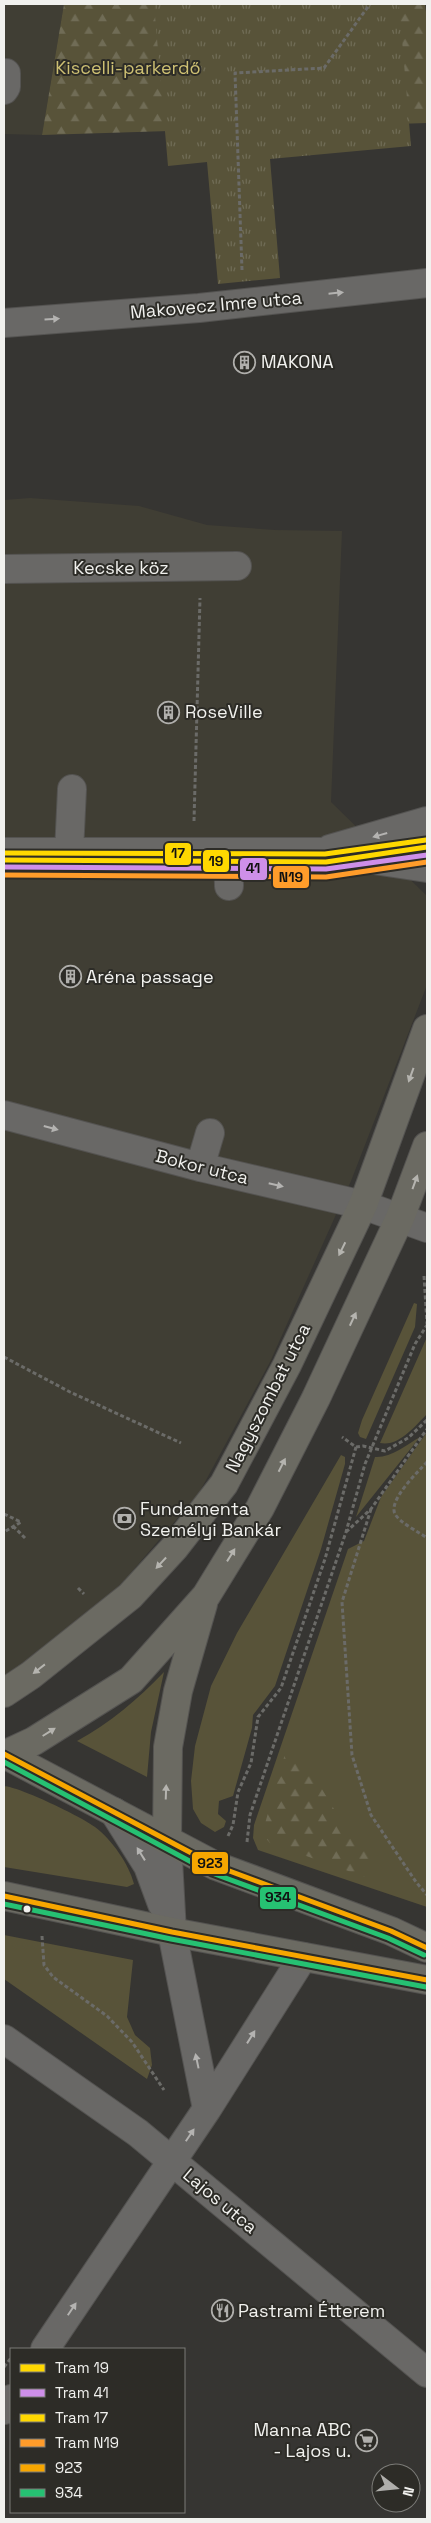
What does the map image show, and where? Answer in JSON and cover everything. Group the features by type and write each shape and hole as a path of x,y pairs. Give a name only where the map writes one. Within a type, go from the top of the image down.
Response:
{"main road":[{"name":"Nagyszombat utca","path":"4,1693 31,1675 130,1596 175,1547 224,1484 287,1366 364,1205 427,1029"},
{"path":"4,1754 43,1736 131,1680 206,1596 273,1483 316,1398 400,1218 427,1146"},
{"path":"166,1841 168,1747 178,1691 206,1596"},
{"path":"4,1754 166,1841 237,1874 391,1931 427,1948"},
{"path":"4,1896 172,1932 427,1980"}],"street":[{"name":"Makovecz Imre utca","path":"4,323 243,304 427,283"},
{"name":"Kecske köz","path":"4,569 201,568 237,566"},
{"path":"69,852 72,789"},
{"path":"321,852 427,821"},
{"path":"4,852 321,852 427,868"},
{"path":"228,852 229,886"},
{"name":"Bokor utca","path":"4,1115 200,1167 364,1205 427,1228"},
{"path":"200,1167 210,1133"},
{"path":"114,1812 148,1866 172,1932"},
{"path":"166,1841 172,1932 207,2109"},
{"path":"46,2348 207,2109 303,1956"},
{"name":"Lajos utca","path":"4,2039 138,2133 427,2373"}],"path":[{"path":"243,304 235,73 324,68 370,4"},
{"path":"194,821 201,568"},
{"path":"237,1874 246,1850 250,1815 346,1532 371,1448 415,1344 427,1325 424,1276"},
{"path":"4,1357 70,1392 181,1443"},
{"path":"342,1437 356,1447 363,1446 385,1451 408,1438 427,1420"},
{"path":"346,1532 371,1509 427,1429"},
{"path":"225,1843 233,1825 238,1792 251,1763 258,1717 280,1688 325,1559 356,1447"},
{"path":"427,1462 400,1493 394,1508 396,1515 427,1538"},
{"path":"371,1509 342,1602 352,1754 371,1815 427,1896"},
{"path":"4,1514 21,1522 4,1532"},
{"path":"13,1526 26,1539"},
{"path":"41,1932 44,1965 53,1977 107,2016 132,2042 164,2090"}],"shaded area":[{"path":"4,4 64,4 42,135 4,134"},
{"path":"30,498 139,506 207,525 275,530 342,531 331,802 427,896 427,985 351,1181 270,1362 199,1493 112,1595 57,1645 4,1676 4,500"}],"green space":[{"name":"Kiscelli-parkerdő","path":"64,4 425,4 427,20 427,123 42,135"},
{"name":"Kiscelli-parkerdő","path":"154,4 399,4 411,146 270,159 280,278 218,284 207,162 168,166"},
{"path":"414,1303 417,1304 415,1327 366,1439 360,1437 358,1433 362,1420"},
{"path":"427,1337 427,1414 412,1430 400,1439 394,1442 380,1443"},
{"path":"427,1432 427,1907 258,1850 253,1838 254,1825 348,1549 364,1541 381,1497"},
{"path":"420,1437 356,1517 375,1457 393,1453"},
{"path":"341,1455 345,1457 345,1464 321,1549 275,1686 253,1715 252,1728 233,1796 219,1801 218,1814 226,1821 224,1827 215,1832 201,1823 193,1809 191,1781 195,1746 211,1686 237,1633"},
{"path":"164,1672 151,1732 147,1777 77,1741 123,1710"},
{"path":"285,1754 303,1758 348,1832 371,1853 365,1877 270,1843 262,1834"},
{"path":"4,1786 23,1791 51,1803 95,1827 119,1853 132,1876 134,1884 127,1887 4,1867"},
{"path":"4,1935 133,1960 127,2017 135,2035 150,2048 152,2065 147,2079 4,1979"}],"tram line":[{"name":"17","path":"4,853 325,854 426,840"},
{"name":"19","path":"4,860 326,862 427,847"},
{"name":"41","path":"4,867 326,869 427,855"},
{"name":"N19","path":"4,875 326,877 427,862"}],"transit line":[{"name":"923","path":"4,1754 216,1866 391,1931 427,1948"},
{"name":"934","path":"4,1762 212,1873 388,1938 424,1955"},
{"name":"923","path":"4,1896 172,1932 427,1980"},
{"name":"934","path":"4,1904 171,1939 426,1987"}],"place":[{"name":"MAKONA","path":"245,362"},
{"name":"RoseVille","path":"169,712"},
{"name":"Aréna passage","path":"70,977"},
{"name":"Fundamenta Személyi Bankár","path":"124,1519"},
{"name":"Pastrami Étterem","path":"222,2311"},
{"name":"Manna ABC - Lajos u.","path":"367,2440"}]}
